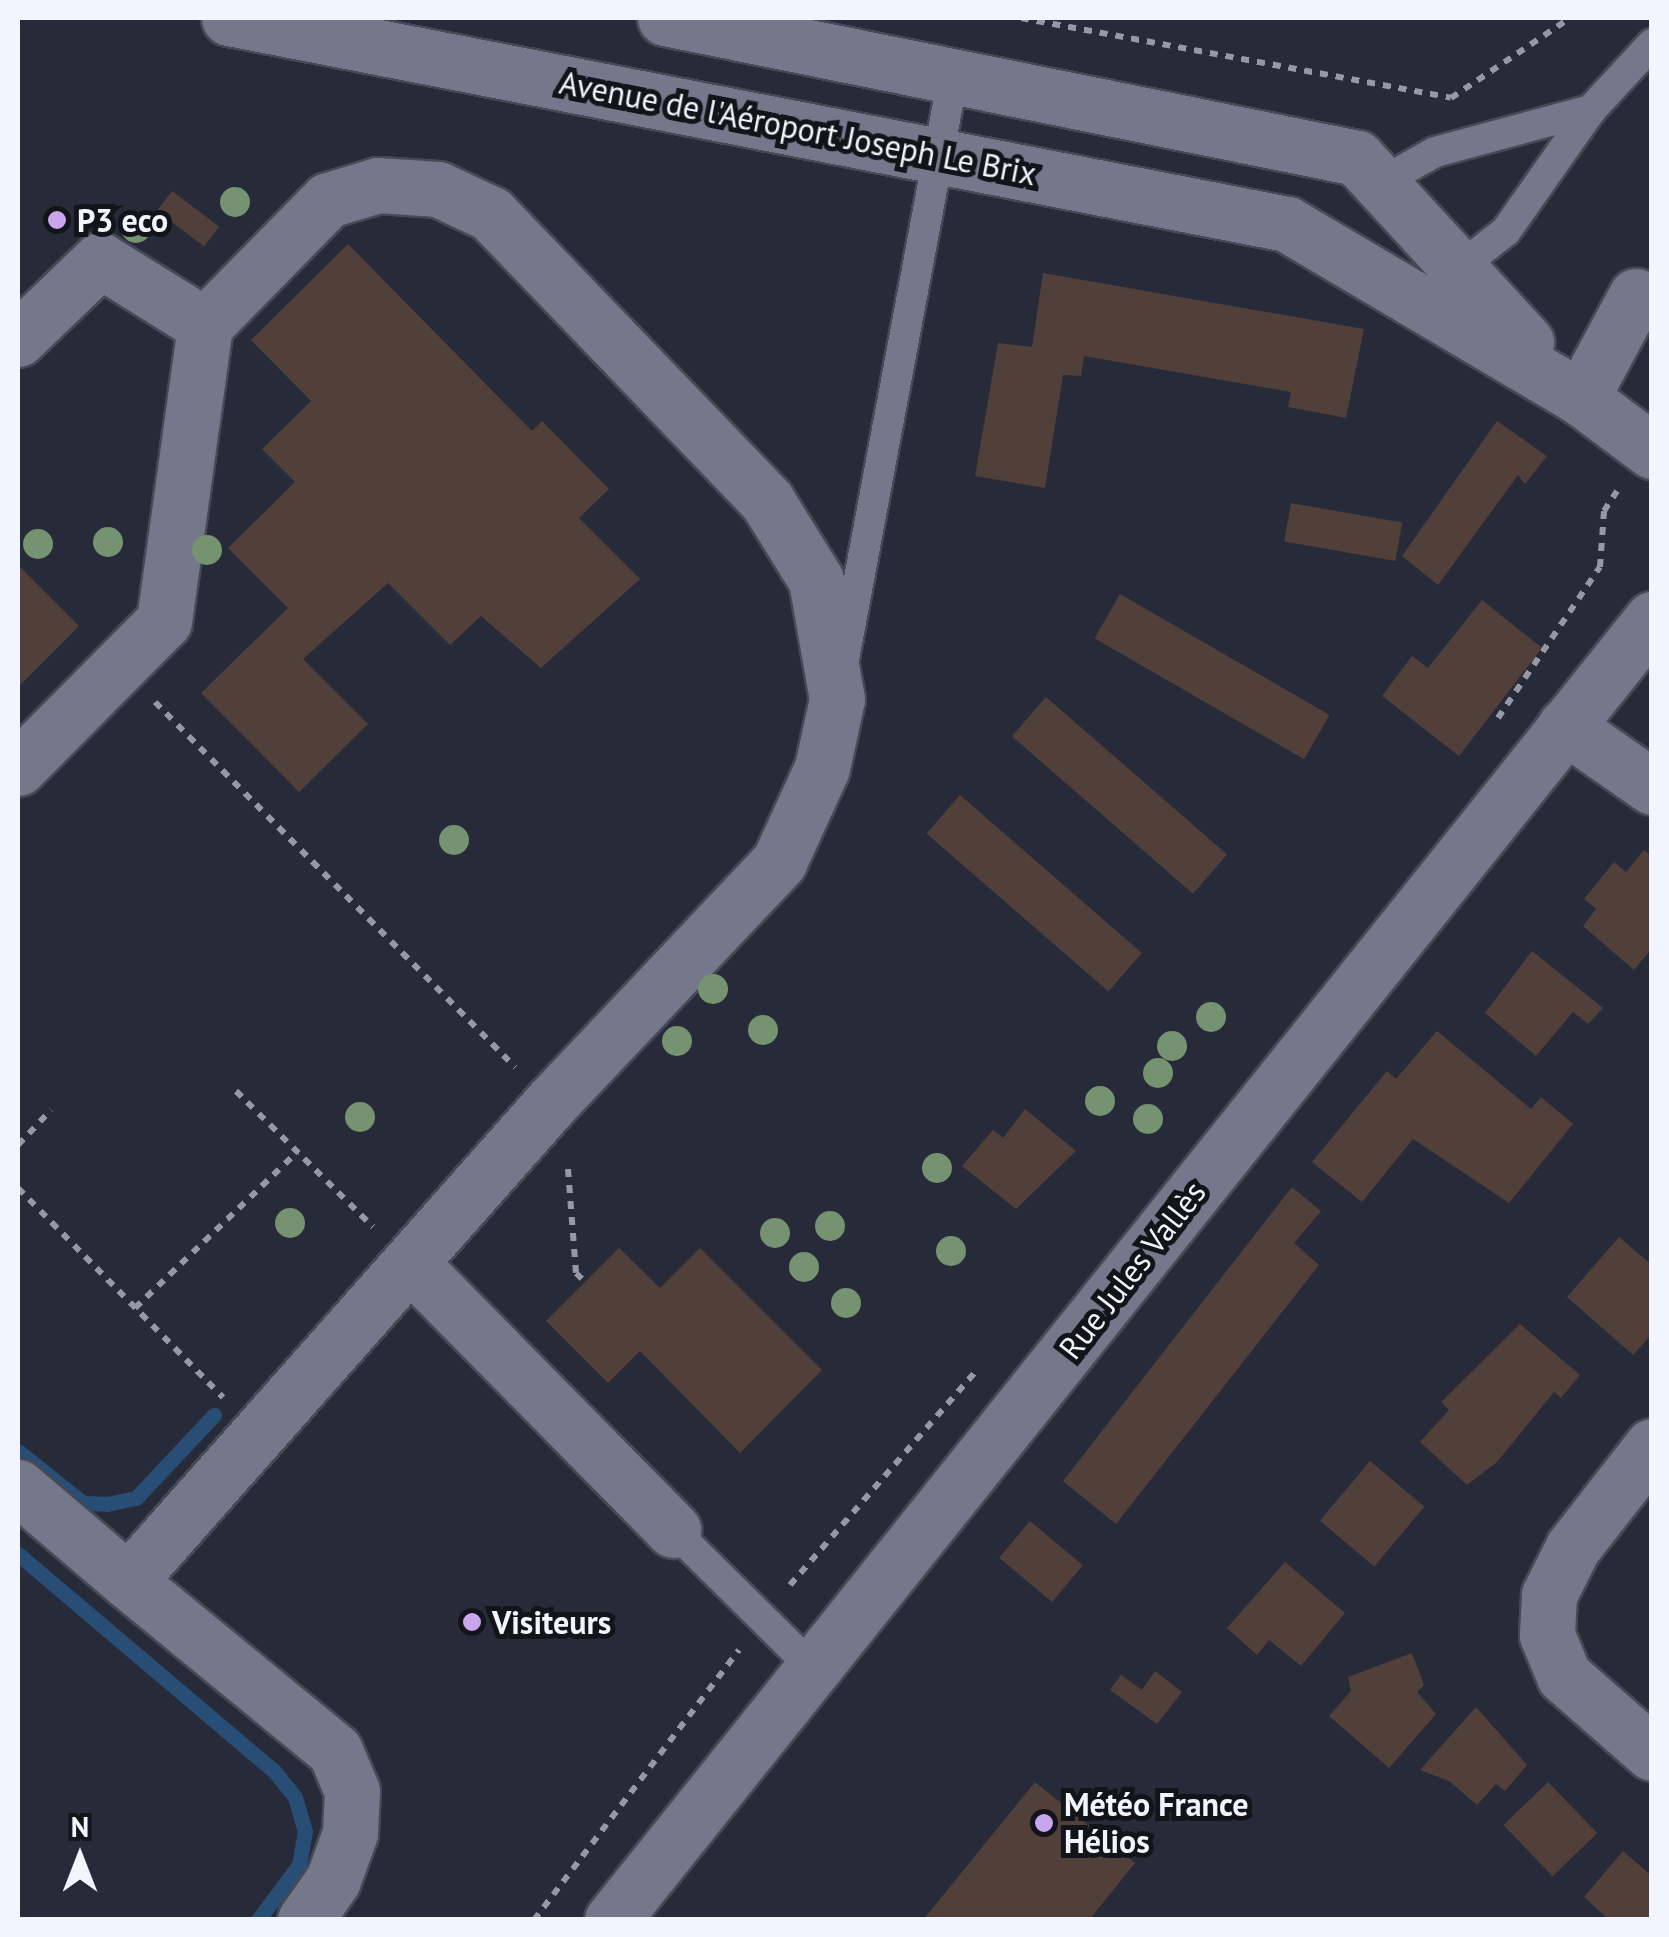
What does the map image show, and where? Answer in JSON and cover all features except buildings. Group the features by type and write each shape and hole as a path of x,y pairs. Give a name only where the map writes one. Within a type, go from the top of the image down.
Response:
{"street":[{"name":"Avenue de l'Aéroport Joseph Le Brix","path":"230,18 1287,224 1582,398 1649,449"},
{"name":"Avenue de l'Aéroport Joseph Le Brix","path":"665,18 954,72 1357,158 1456,270 1582,398"},
{"path":"18,768 164,621 205,325 328,200 378,185 438,188 491,214 767,501 816,580 837,699 822,768 778,862 552,1103 128,1581"},
{"path":"1356,265 1392,198"},
{"path":"18,340 100,260 205,325"},
{"path":"1582,398 1636,296"},
{"name":"Rue Jules Vallès","path":"612,1920 1652,620"},
{"path":"1566,726 1652,787"},
{"path":"410,1263 673,1530"},
{"path":"1652,1446 1573,1547 1550,1596 1547,1635 1564,1676 1652,1754"},
{"path":"18,1487 335,1751 352,1791 350,1833 333,1880 305,1920"}],"lane":[{"path":"1456,270 1506,231 1592,110 1652,44"},
{"path":"837,699 954,72"},
{"path":"1392,198 1435,152 1592,110"},
{"path":"673,1530 814,1670"}],"path":[{"path":"1021,18 1451,98 1570,18"},
{"path":"1549,648 1600,567 1604,510 1649,449"},
{"path":"119,666 564,1114 576,1272 584,1282"},
{"path":"236,1091 410,1263"},
{"path":"18,1146 51,1110"},
{"path":"135,1308 297,1152"},
{"path":"18,1188 259,1433"},
{"path":"534,1920 761,1618"}],"waterway":[{"path":"18,1451 83,1503 107,1504 136,1498 214,1415"},
{"path":"18,1554 274,1771 295,1797 305,1831 299,1865 258,1920"}],"place":[{"name":"P3 eco","path":"57,220"},
{"name":"Visiteurs","path":"472,1622"},
{"name":"Météo France Hélios","path":"1044,1823"}]}
